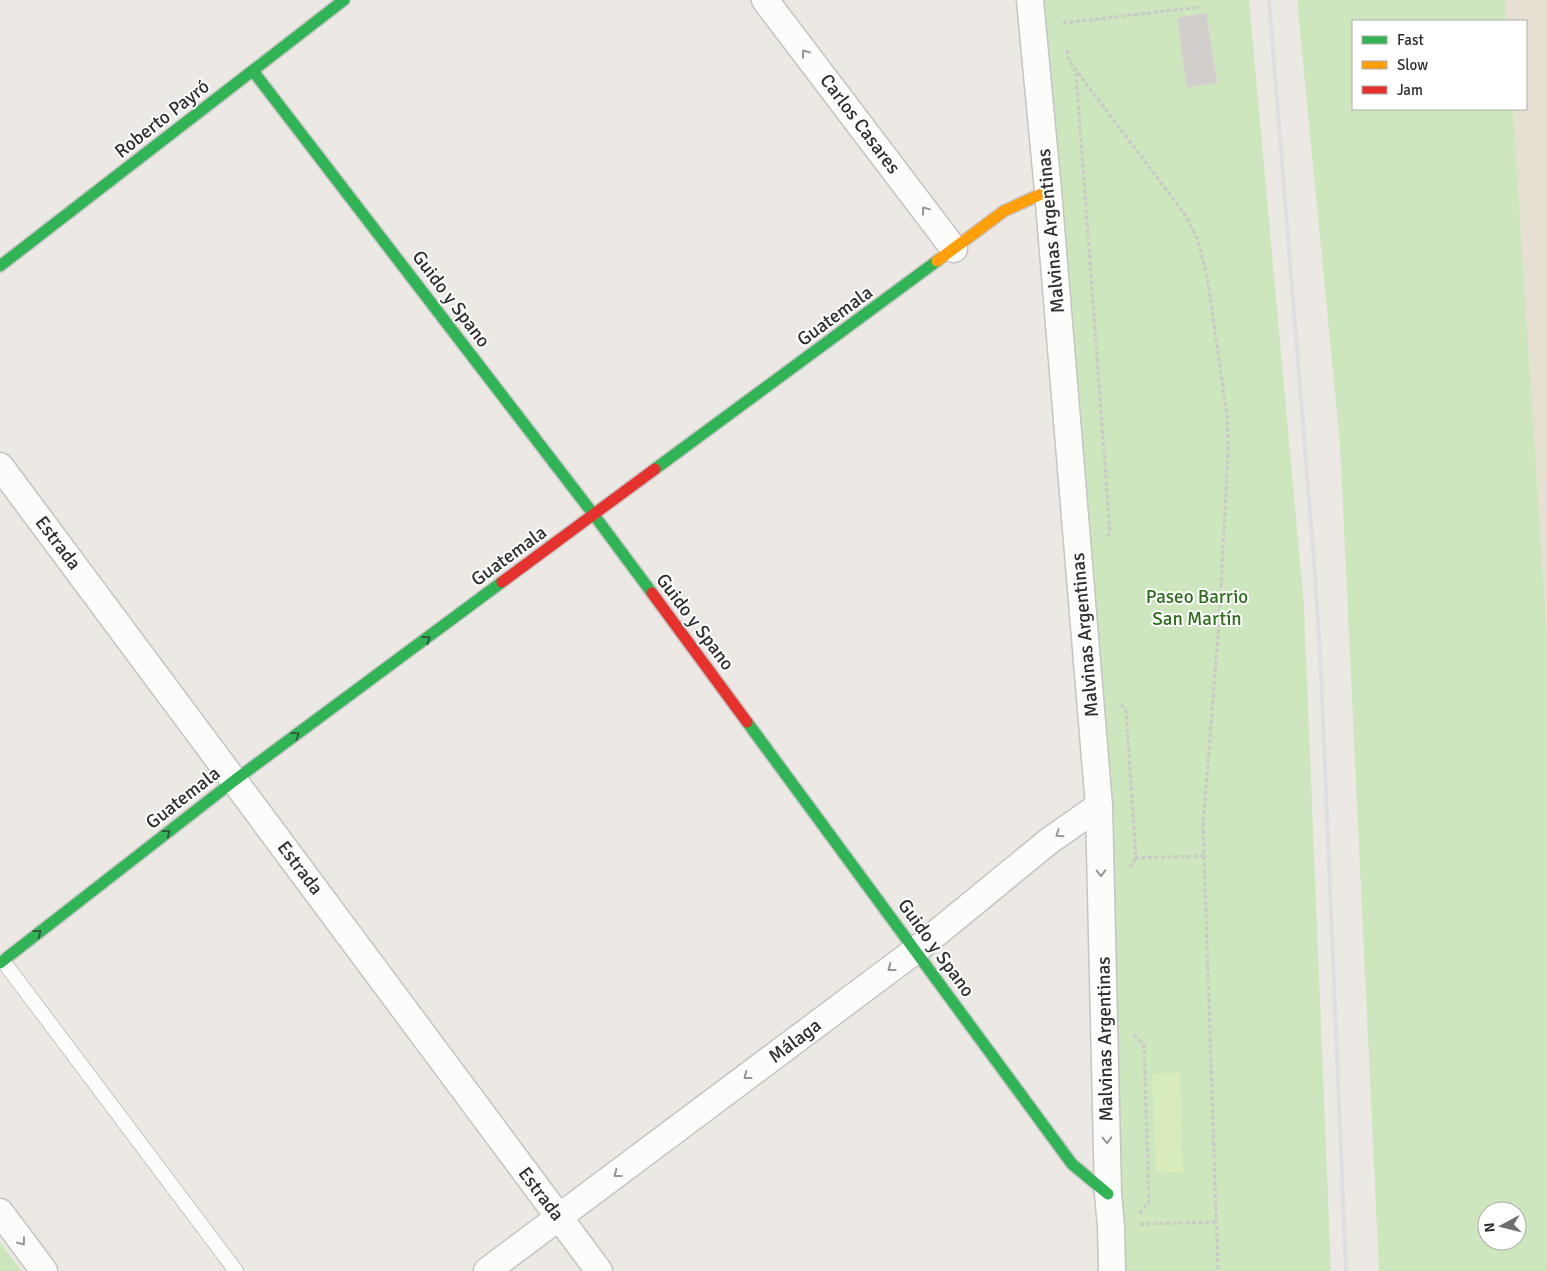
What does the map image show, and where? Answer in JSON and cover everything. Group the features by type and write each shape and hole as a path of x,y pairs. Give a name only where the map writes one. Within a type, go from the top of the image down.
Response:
{"street":[{"name":"Roberto Payró","path":"0,266 344,0"},
{"name":"Carlos Casares","path":"765,0 954,249"},
{"name":"Malvinas Argentinas","path":"1030,0 1048,191 1099,806 1108,1194 1112,1271"},
{"name":"Guido y Spano","path":"253,70 594,515 1072,1164 1108,1194"},
{"name":"Guatemala","path":"1,962 235,780 1004,211 1048,191"},
{"name":"Estrada","path":"0,466 599,1271"},
{"name":"Málaga","path":"487,1271 916,950 1049,841 1099,806"},
{"path":"0,1212 44,1271"}],"lane":[{"path":"1,962 236,1271"}],"path":[{"path":"1063,23 1200,7"},
{"path":"1062,16 1064,31"},
{"path":"1066,46 1069,61 1184,213 1198,240 1206,276 1227,416 1228,453 1219,624 1203,824 1218,1271"},
{"path":"1100,859 1204,856"},
{"path":"1111,1226 1217,1222"}],"shaded area":[{"path":"1505,0 1547,0 1547,637 1513,110 1527,110 1527,20 1507,20"}],"green space":[{"name":"Paseo Barrio San Martín","path":"1039,0 1249,0 1304,606 1331,1271 1122,1271"},
{"path":"1297,0 1505,0 1507,20 1352,20 1352,110 1513,110 1547,637 1547,1271 1379,1271 1340,444"},
{"path":"1180,1073 1182,1122 1154,1123 1152,1074"},
{"path":"1181,1123 1183,1172 1156,1173 1154,1124"},
{"path":"0,1242 22,1271 0,1271"}],"building":[{"path":"1206,13 1217,83 1187,87 1177,18"}],"railway":[{"path":"1269,0 1315,574 1321,672 1346,1271"}],"traffic: fast":[{"path":"0,266 344,0"},
{"path":"253,71 652,593"},
{"path":"655,469 937,261"},
{"path":"0,963 235,780 502,582"},
{"path":"747,722 1072,1164 1108,1194"}],"traffic: slow":[{"path":"937,261 1004,211 1048,191"}],"traffic: jam":[{"path":"502,582 655,469"},
{"path":"652,593 747,722"}]}
